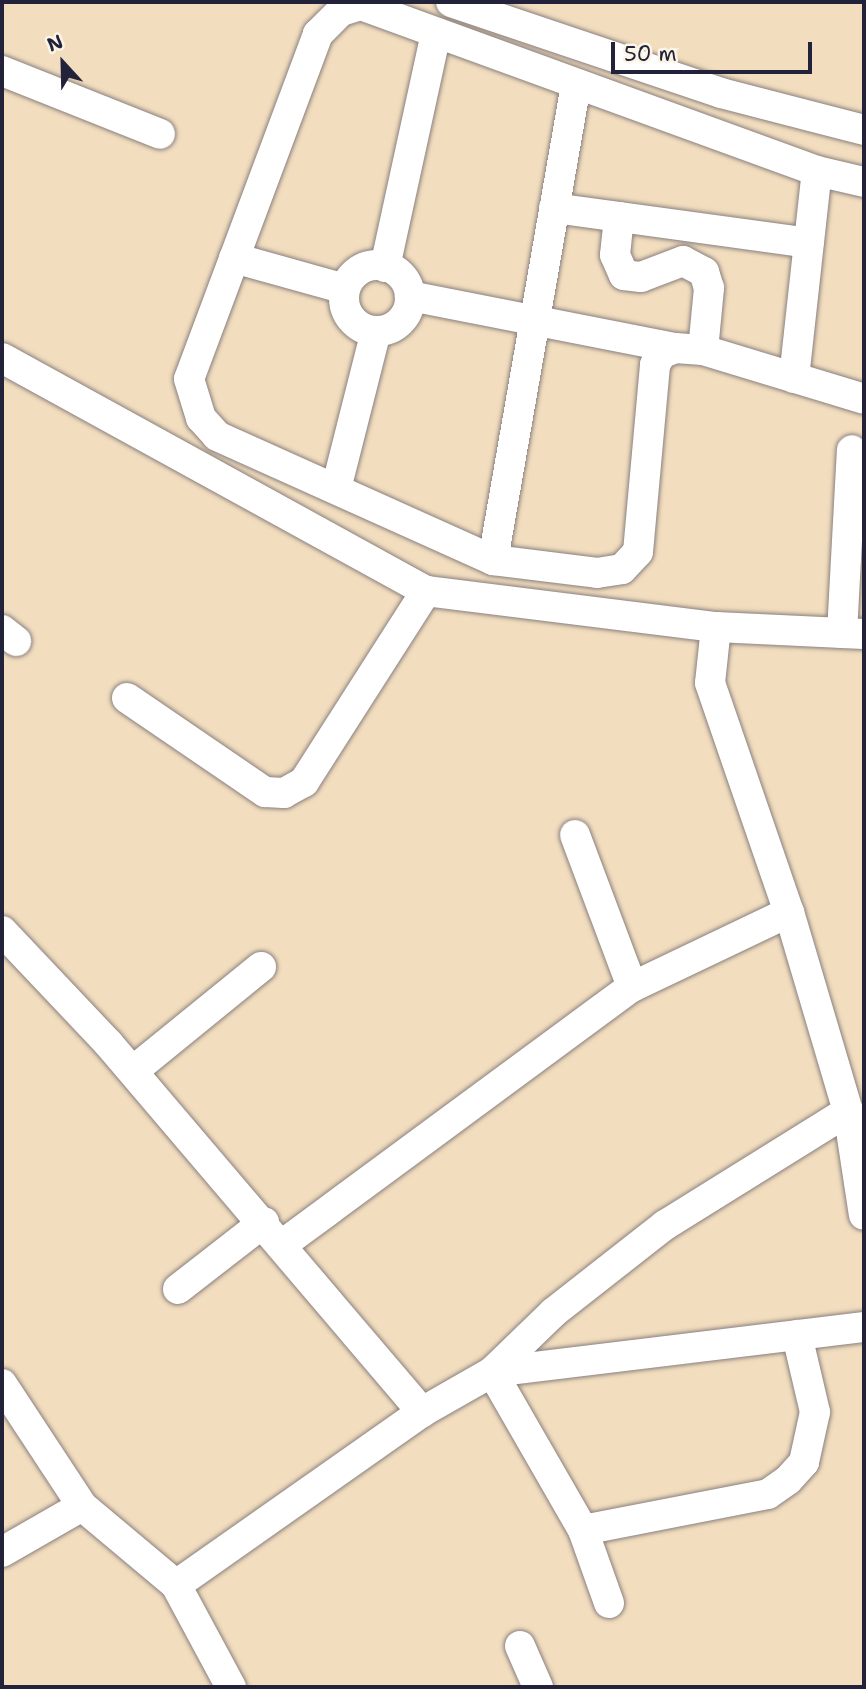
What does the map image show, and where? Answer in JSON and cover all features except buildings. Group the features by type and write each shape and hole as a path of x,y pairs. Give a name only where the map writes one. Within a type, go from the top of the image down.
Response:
{"street":[{"path":"451,2 720,93 864,130"},
{"path":"619,217 615,255 624,275 640,277 683,261 704,272 709,288 689,349 654,365 638,552 632,562 597,573 493,560 216,436 201,418 189,379 326,20 361,5 817,171 864,182"},
{"path":"385,267 436,33"},
{"path":"2,71 160,134"},
{"path":"493,560 576,83"},
{"path":"794,378 817,171"},
{"path":"554,208 809,243"},
{"path":"234,258 345,289"},
{"path":"385,267 397,272 410,296 401,321 376,331 347,313 345,289 360,270 385,267"},
{"path":"410,296 689,349 864,399"},
{"path":"336,489 376,331"},
{"path":"2,358 426,591 716,627 853,634 852,450"},
{"path":"127,698 265,792 284,793 304,782 426,591"},
{"path":"716,627 713,695 789,912 848,1111 864,1214"},
{"path":"575,835 632,987"},
{"path":"178,1289 273,1233 632,987 789,912"},
{"path":"2,931 133,1071 422,1412"},
{"path":"133,1071 261,967"},
{"path":"176,1585 422,1412 492,1372 554,1312 665,1225 848,1111"},
{"path":"492,1372 864,1327"},
{"path":"583,1530 768,1494 788,1480 804,1462 815,1412 797,1335"},
{"path":"492,1372 583,1530 610,1603"},
{"path":"2,1384 82,1506 176,1585 231,1687"},
{"path":"2,1552 82,1506"},
{"path":"520,1646 538,1687"}]}
